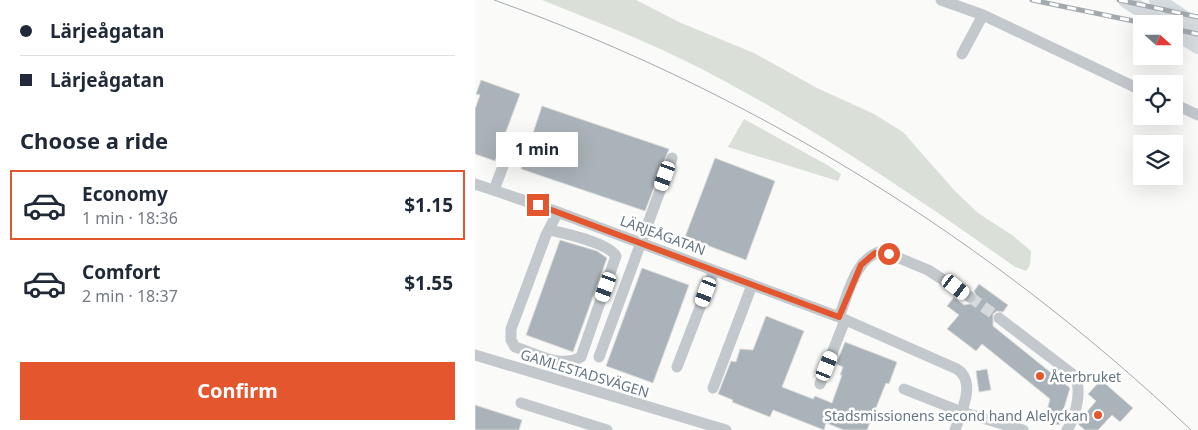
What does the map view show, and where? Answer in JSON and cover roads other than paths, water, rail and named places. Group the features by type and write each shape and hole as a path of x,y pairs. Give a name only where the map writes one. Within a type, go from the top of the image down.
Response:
{"highway":[{"path":"1126,0 1149,15"},
{"path":"1157,0 1198,28"},
{"path":"1168,0 1198,28"},
{"path":"1183,37 1198,46"}],"street":[{"path":"941,0 983,15 1133,86"},
{"path":"962,54 983,15"},
{"path":"1183,108 1198,115"},
{"path":"599,357 672,158"},
{"path":"494,190 505,161"},
{"name":"LÄRJEÅGATAN","path":"475,184 558,212 842,319 962,372 965,375 967,389 955,430"},
{"path":"550,230 585,240 612,251 616,256 581,356 573,362 563,362 515,347 511,340 511,329 550,230 558,212"},
{"path":"820,384 861,265 871,255 882,251 933,272 969,297"},
{"path":"677,367 714,271"},
{"path":"713,388 752,285"},
{"path":"999,318 1075,376 1078,385 1078,396 1067,430"},
{"name":"GAMLESTADSVÄGEN","path":"475,355 685,424 726,430"},
{"path":"904,389 961,412 1023,430"},
{"path":"521,403 607,430"}],"tunnel":[{"path":"970,297 999,318"}],"tram line":[{"path":"494,0 590,37 684,79 776,127 865,179 951,235 1035,296 1115,361 1191,430"}],"railway":[{"path":"1032,0 1133,21"},
{"path":"1119,0 1198,17"},
{"path":"1183,31 1198,34"}],"place":[{"name":"Återbruket","path":"1040,376"},
{"name":"Stadsmissionens second hand Alelyckan","path":"1098,415"}]}
